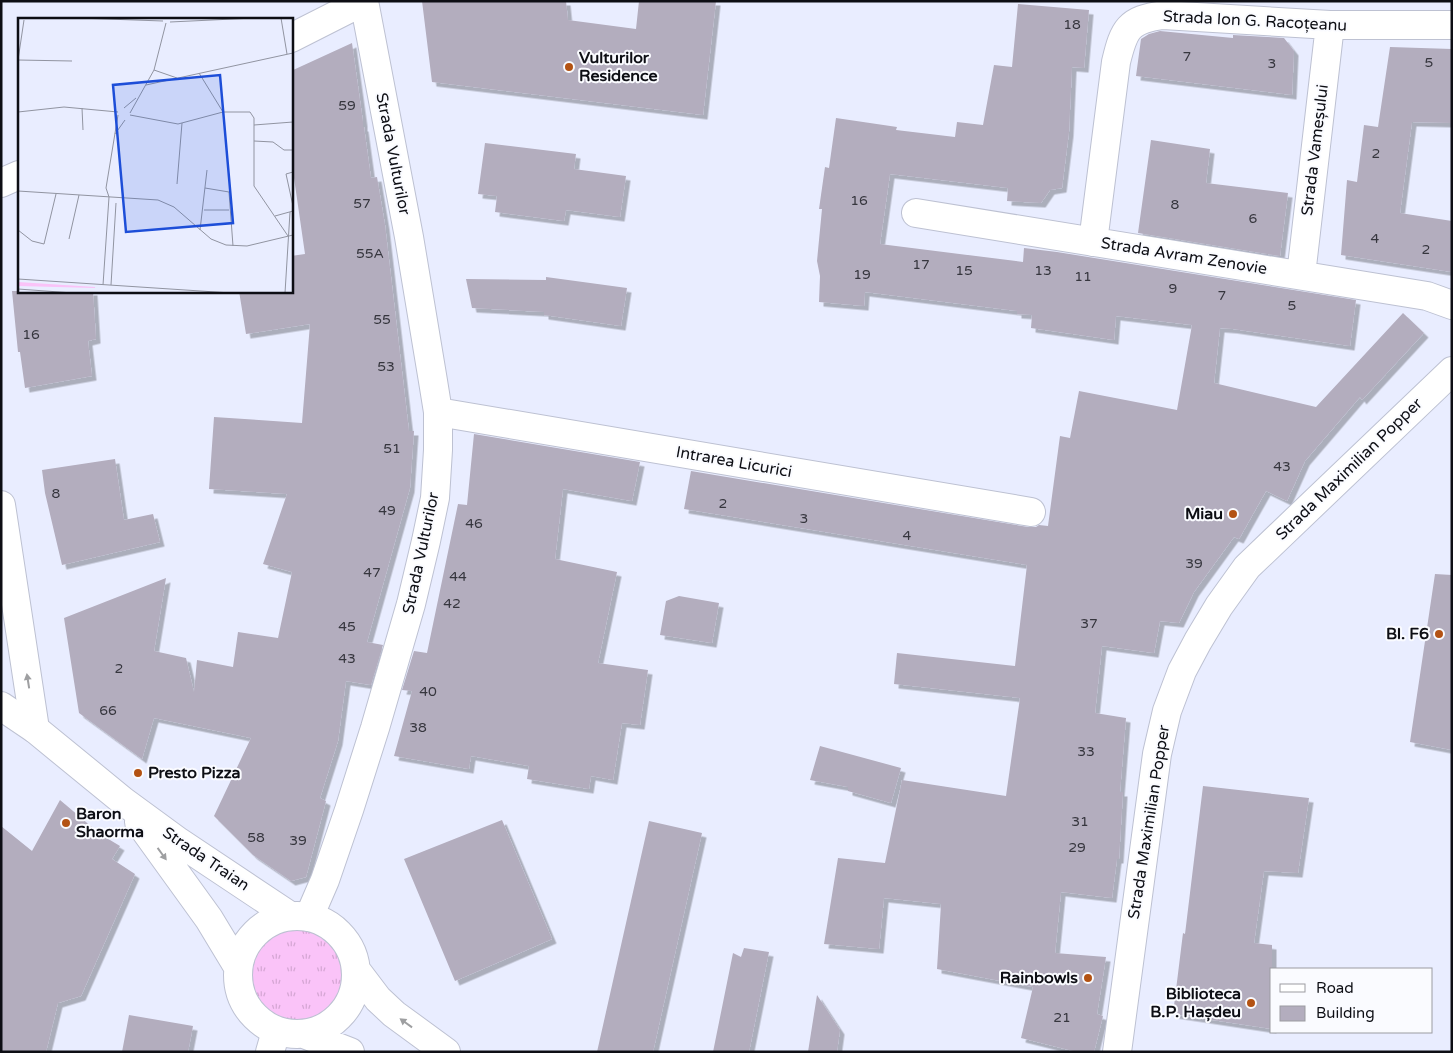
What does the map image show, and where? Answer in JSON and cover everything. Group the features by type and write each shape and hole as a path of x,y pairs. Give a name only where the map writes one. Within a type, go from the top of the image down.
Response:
{"street":[{"path":"292,37 364,1"},
{"name":"Strada Vulturilor","path":"300,916 325,880 349,810 411,604 435,498 438,412 409,237 364,1"},
{"name":"Strada Ion G. Racoțeanu","path":"1093,242 1116,62 1121,41 1133,24 1146,17 1163,14 1330,25 1452,25"},
{"name":"Strada Vameșului","path":"1301,275 1330,25"},
{"path":"1,183 18,174"},
{"name":"Strada Avram Zenovie","path":"916,213 1426,296 1452,305"},
{"name":"Strada Maximilian Popper","path":"1117,1052 1157,754 1167,712 1182,670 1219,606 1247,567 1452,371"},
{"name":"Intrarea Licurici","path":"438,412 1031,512"},
{"path":"1,505 35,730"},
{"name":"Strada Traian","path":"1,706 35,730 123,801 179,842 300,916"},
{"name":"Strada Traian","path":"123,801 209,919 238,967"},
{"path":"300,916 327,923 342,935 352,952 356,970 355,989 348,1006 337,1020 322,1029 304,1034 290,1034 273,1041 246,1006 238,987 238,967 244,948 255,933 271,921 300,916"},
{"path":"356,970 378,999 394,1014 446,1052"},
{"path":"304,1034 350,1052"}],"green space":[{"path":"297,916 320,920 339,933 352,952 356,975 352,998 339,1017 320,1030 297,1034 274,1030 255,1017 242,998 238,975 242,952 255,933 274,920"}],"building":[{"name":"Vulturilor Residence","path":"422,1 566,1 568,20 636,29 639,1 716,1 703,115 432,82"},
{"path":"1018,4 1089,10 1084,68 1072,67 1069,132 1062,188 1050,190 1041,203 1007,201 1008,188 890,174 880,244 1023,262 1024,248 1356,300 1350,346 1220,328 1214,383 1316,407 1403,313 1424,333 1362,400 1360,397 1305,461 1287,501 1266,491 1239,539 1234,537 1194,592 1179,623 1160,621 1154,653 1102,646 1095,713 1126,718 1120,792 1123,792 1119,859 1117,859 1112,898 1061,892 1055,953 1106,957 1097,1014 1103,1016 1094,1052 1077,1052 1021,1038 1033,987 937,969 941,904 884,898 879,949 824,944 838,858 885,863 902,780 1006,796 1020,698 894,684 897,653 1015,666 1027,565 684,509 691,471 1028,527 1048,526 1060,436 1070,438 1079,391 1177,410 1192,325 1116,316 1114,340 1031,328 1032,315 1017,314 1017,311 865,292 864,306 819,302 820,276 817,261 822,209 819,209 825,167 829,168 836,118 897,127 896,130 955,137 957,122 983,125 994,65 1012,67"},
{"path":"1160,31 1233,38 1233,35 1284,38 1294,51 1292,95 1136,76 1141,39 1149,34"},
{"path":"352,43 371,178 377,177 385,225 409,431 414,431 410,488 367,642 383,645 371,685 346,681 338,741 320,798 326,801 306,877 291,881 253,855 214,816 251,738 154,718 142,759 79,713 64,618 166,578 154,651 186,658 194,692 197,660 233,667 238,632 278,638 292,572 263,564 287,494 209,489 214,417 302,423 310,324 246,334 239,292 292,292 292,256 305,254 294,178 292,179 292,71"},
{"path":"1390,47 1452,49 1452,123 1412,122 1400,213 1452,221 1452,272 1341,255 1347,180 1357,182 1364,125 1378,127"},
{"path":"1151,140 1210,149 1206,183 1288,193 1280,256 1138,233"},
{"path":"485,143 576,154 574,169 626,176 620,217 566,210 564,221 495,212 497,196 478,194"},
{"path":"546,277 627,288 621,326 544,315 544,312 472,308 466,279 546,280"},
{"path":"12,291 93,292 96,339 88,341 92,376 25,388 20,352 18,352"},
{"path":"474,434 640,462 632,501 563,489 555,559 617,572 598,663 648,670 640,725 622,723 613,780 591,776 589,789 527,779 529,766 471,756 469,769 394,756 412,691 402,690 414,651 427,653 458,504 467,505"},
{"path":"115,459 124,520 153,514 160,542 62,565 45,493 42,470"},
{"name":"Bl. F6","path":"1435,574 1452,575 1452,750 1410,742"},
{"path":"679,596 719,603 712,643 660,635 666,601"},
{"path":"820,746 901,768 891,803 848,791 848,787 810,780"},
{"path":"1203,786 1309,798 1298,873 1264,871 1254,943 1272,945 1270,1029 1173,1014 1183,933 1185,934"},
{"path":"60,800 100,834 120,846 112,859 135,874 81,996 58,1003 46,1052 1,1052 1,826 32,851"},
{"path":"502,820 552,939 455,981 404,859"},
{"path":"649,821 702,833 653,1052 597,1052"},
{"path":"744,948 769,952 749,1052 713,1052 733,953 741,957"},
{"path":"817,995 840,1030 837,1052 808,1052"},
{"path":"129,1015 193,1026 188,1052 122,1052"}],"place":[{"name":"Vulturilor Residence","path":"569,67"},
{"name":"Miau","path":"1233,514"},
{"name":"Bl. F6","path":"1439,634"},
{"name":"Presto Pizza","path":"138,773"},
{"name":"Baron Shaorma","path":"66,823"},
{"name":"Rainbowls","path":"1088,978"},
{"name":"Biblioteca B.P. Hașdeu","path":"1251,1003"}]}
